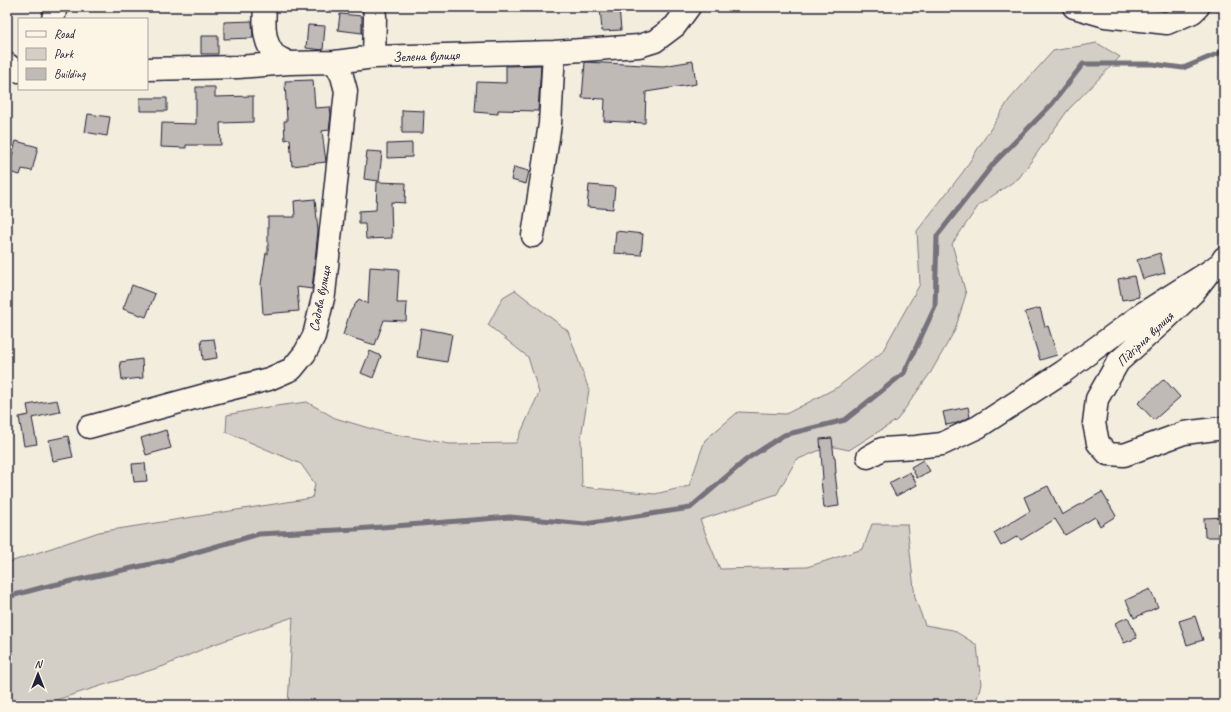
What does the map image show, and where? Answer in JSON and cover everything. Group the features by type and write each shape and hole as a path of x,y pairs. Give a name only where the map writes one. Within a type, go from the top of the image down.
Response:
{"street":[{"path":"53,18 56,7"},
{"path":"265,7 264,16 266,39 273,54 289,63"},
{"path":"374,7 374,58"},
{"name":"Зелена вулиця","path":"148,69 238,67 289,63 335,62 374,58 554,52 639,46 655,41 675,26 689,7"},
{"path":"1074,7 1105,16 1167,23 1193,12 1198,7"},
{"path":"533,236 550,124 554,52"},
{"name":"Садова вулиця","path":"90,427 269,378 292,369 305,353 314,336 324,294 346,90 342,76 335,62"},
{"path":"868,457 882,449 942,444 978,427 1063,372 1145,312 1217,264"},
{"name":"Підгірна вулиця","path":"1217,264 1193,293 1118,362 1097,399 1094,423 1098,443 1108,454 1124,456 1184,433 1224,429"}],"green space":[{"path":"1097,43 1120,57 1068,110 1019,178 979,205 952,244 966,294 955,330 931,372 897,420 849,450 830,446 796,460 777,494 700,520 720,569 807,567 863,549 872,524 907,524 915,598 925,625 953,630 977,645 981,684 975,705 288,705 293,617 212,645 164,666 40,705 7,705 7,563 99,532 312,498 315,484 301,464 226,432 227,415 261,408 307,402 335,418 382,432 450,444 516,443 539,393 528,357 488,325 503,297 515,290 568,331 589,390 581,437 582,487 655,494 689,486 705,440 738,412 786,414 838,387 882,352 920,284 917,231 963,172 1009,100 1053,51"}],"building":[{"path":"600,7 619,7 621,30 602,31"},
{"path":"340,14 362,16 362,33 338,30"},
{"path":"252,21 253,38 224,39 224,22"},
{"path":"308,25 325,26 323,50 306,48"},
{"path":"201,36 218,36 218,54 201,54"},
{"path":"693,61 696,84 646,92 645,123 604,121 605,99 582,98 585,62 663,66"},
{"path":"541,65 538,111 498,110 498,114 475,112 477,82 506,83 506,66"},
{"path":"313,80 315,108 330,107 331,115 329,130 322,131 326,162 292,166 290,139 285,140 284,121 287,121 285,81"},
{"path":"196,87 215,87 215,97 253,96 253,122 220,123 221,145 186,145 186,148 161,147 162,123 196,124"},
{"path":"140,98 167,98 167,111 140,111"},
{"path":"402,110 424,111 423,133 402,133"},
{"path":"88,114 110,117 107,136 85,132"},
{"path":"16,141 38,147 32,171 22,169 20,175 8,172"},
{"path":"412,143 412,157 387,158 387,144"},
{"path":"367,151 382,152 379,181 364,179"},
{"path":"514,167 529,171 526,184 511,180"},
{"path":"377,182 406,183 405,203 391,202 392,238 366,239 365,224 359,224 359,211 376,210"},
{"path":"589,185 615,187 613,209 587,207"},
{"path":"315,199 318,231 312,289 297,287 299,311 263,314 261,284 266,253 268,254 268,217 295,217 294,201"},
{"path":"616,231 643,234 641,255 614,253"},
{"path":"1160,253 1165,273 1143,279 1137,260"},
{"path":"370,267 399,269 397,303 407,303 406,321 384,320 375,345 343,335 350,312 359,299 368,304"},
{"path":"1134,276 1139,297 1122,300 1118,279"},
{"path":"132,285 155,294 146,317 123,309"},
{"path":"1040,308 1045,327 1048,326 1057,355 1040,360 1025,312"},
{"path":"421,328 452,334 447,362 417,357"},
{"path":"214,339 217,358 203,360 201,340"},
{"path":"370,351 381,356 373,378 361,373"},
{"path":"142,359 143,378 122,380 120,362"},
{"path":"1164,379 1180,397 1154,420 1138,403"},
{"path":"57,400 60,412 32,418 37,444 24,446 19,417 29,415 27,405"},
{"path":"968,407 970,417 957,423 946,425 943,412"},
{"path":"166,430 171,448 146,455 141,438"},
{"path":"68,436 73,457 53,461 49,440"},
{"path":"832,438 839,506 824,508 821,479 823,479 820,439"},
{"path":"923,460 930,471 917,478 911,467"},
{"path":"145,463 147,481 134,482 132,464"},
{"path":"910,472 917,485 896,496 889,483"},
{"path":"1048,486 1062,515 1102,492 1116,516 1100,526 1095,517 1065,535 1055,519 1021,540 1018,536 1001,546 994,533 1030,511 1024,497"},
{"path":"1224,517 1224,537 1205,537 1204,518"},
{"path":"1150,589 1158,607 1134,618 1126,600"},
{"path":"1195,616 1203,640 1187,645 1179,621"},
{"path":"1128,617 1137,638 1124,643 1115,623"}],"waterway":[{"path":"7,597 44,587 165,561 259,534 356,529 510,517 585,524 690,508 747,459 784,435 845,420 904,373 935,307 937,236 994,163 1052,104 1083,64 1153,64 1183,68 1224,51"}]}
